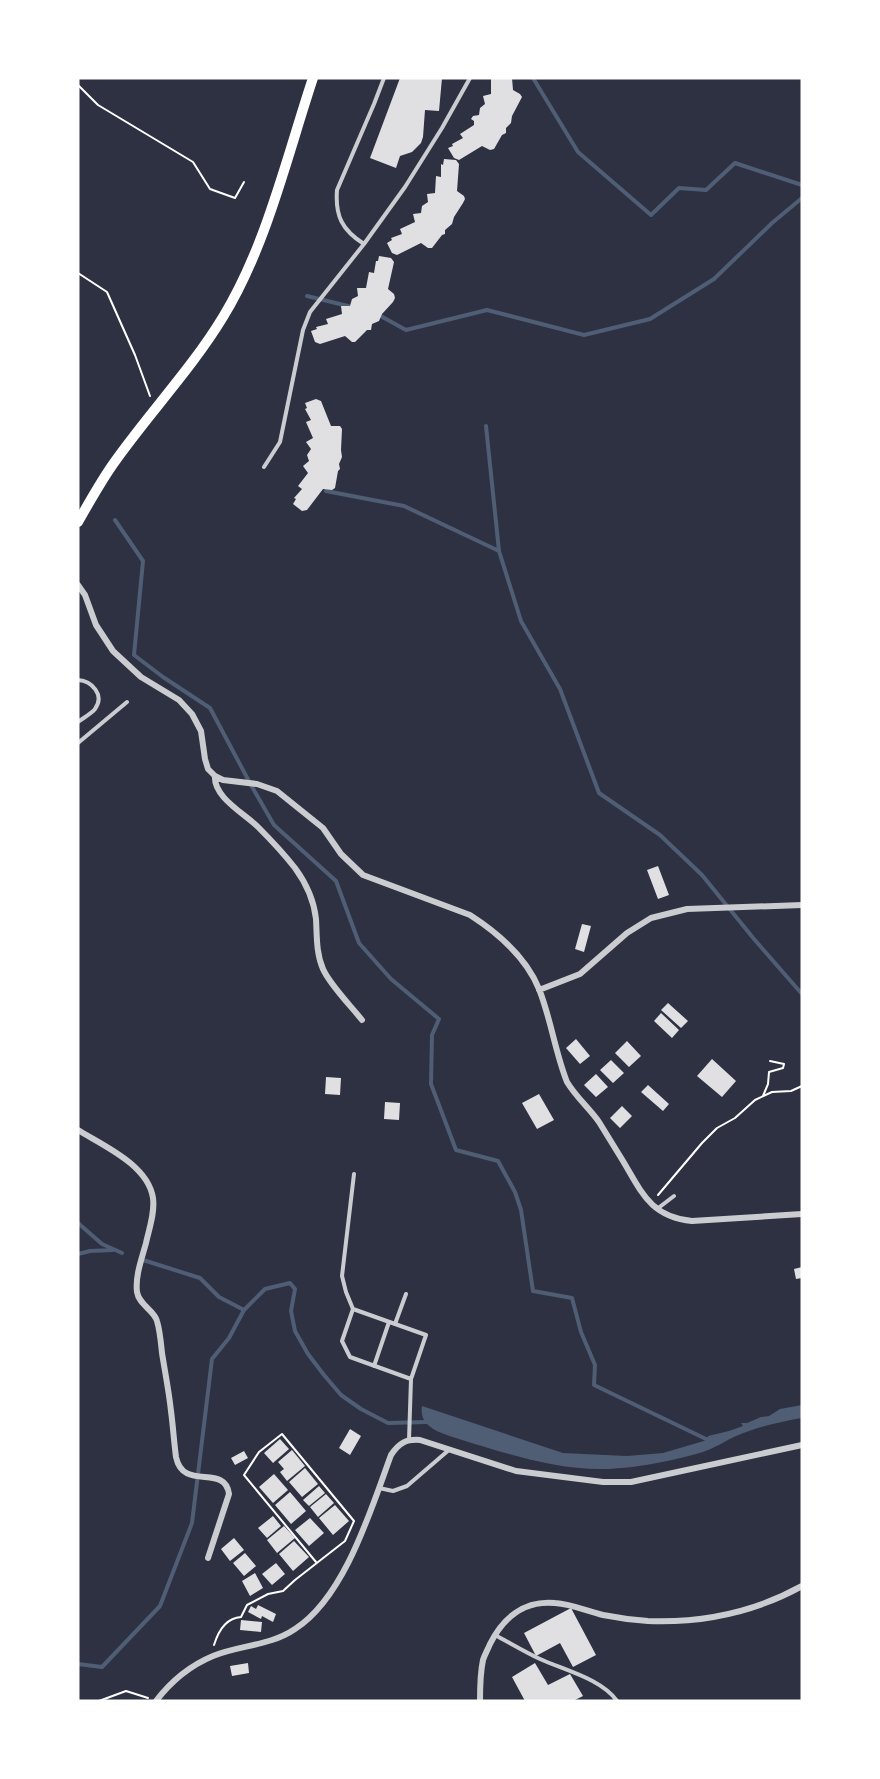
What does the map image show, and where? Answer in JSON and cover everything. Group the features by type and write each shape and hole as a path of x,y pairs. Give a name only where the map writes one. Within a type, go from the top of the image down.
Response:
{"main road":[{"path":"78,522 117,459 189,368 239,290 275,197 313,78"}],"street":[{"path":"78,586 85,595 96,625 112,651 141,676 179,700 192,714 201,731 208,769 215,776 256,784 282,794 317,822 345,859 363,875 463,912 511,947 524,963 539,990 567,1082 597,1120 642,1194 657,1210 677,1220 692,1221 802,1214"},
{"path":"215,776 215,783 224,798 256,826 286,857 302,878 314,909 316,940 323,968 362,1020"},
{"path":"539,990 580,974 627,933 651,918 696,908 802,905"},
{"path":"78,1130 125,1160 147,1180 153,1198 152,1217 138,1273 137,1292 141,1302 157,1319 177,1457 182,1469 192,1476 219,1479 225,1482 229,1494 208,1558"},
{"path":"156,1701 184,1671 214,1656 280,1637 310,1618 327,1598 344,1571 391,1455 409,1437 516,1471 603,1482 631,1482 802,1445"},
{"path":"480,1701 484,1657 501,1625 524,1607 539,1603 557,1603 630,1620 681,1621 744,1610 773,1601 802,1586"}],"lane":[{"path":"364,244 344,228 336,203 338,190 384,78"},
{"path":"264,467 280,442 303,330 310,312 364,244 405,187 470,78"},
{"path":"78,678 92,685 98,696 93,710 85,716 78,717"},
{"path":"78,678 93,686 98,697 96,706 78,722"},
{"path":"78,743 127,702"},
{"path":"354,1174 342,1276 353,1310 342,1341 350,1357 411,1379"},
{"path":"657,1210 674,1196"},
{"path":"395,1324 406,1294"},
{"path":"353,1310 426,1335 411,1379 409,1437"},
{"path":"374,1366 389,1322"},
{"path":"379,1488 393,1491 407,1486 450,1449"},
{"path":"495,1635 532,1655 602,1686 617,1701"}],"path":[{"path":"78,85 98,105 193,162 210,189 235,198 244,182"},
{"path":"78,273 107,292 135,355 151,402"},
{"path":"763,1096 768,1084 769,1072 783,1068 784,1064 770,1061"},
{"path":"647,1200 664,1190 717,1128 735,1118 755,1100 772,1092 790,1091 802,1086"},
{"path":"212,1651 218,1634 227,1622 241,1617 247,1605 268,1594 283,1591 316,1562 345,1541 354,1521 282,1434 260,1452 244,1475 316,1562"},
{"path":"345,1541 352,1541"},
{"path":"99,1701 126,1691 148,1698"}],"water":[{"path":"802,1405 802,1418 752,1430 703,1452 654,1464 604,1469 568,1467 514,1456 434,1429 424,1420 422,1414 422,1406 563,1453 627,1456 663,1453 707,1440 708,1436 743,1426 741,1423 769,1416 780,1409"}],"building":[{"path":"400,78 442,78 439,111 425,110 421,143 412,152 400,156 396,168 370,158"},
{"path":"491,78 512,78 513,90 522,97 512,116 511,123 494,149 490,150 482,146 459,160 454,158 448,148 463,138 460,134 474,125 471,119 479,115 480,108 485,104 483,96 491,94"},
{"path":"444,159 456,160 459,164 457,191 465,199 452,224 432,248 421,243 397,255 392,253 387,243 392,240 391,238 402,234 400,229 415,222 413,214 421,213 422,206 428,202 427,194 435,193 436,176 441,177 441,164 443,165"},
{"path":"379,256 391,258 394,262 388,289 395,298 379,321 372,324 371,330 367,330 355,342 345,336 320,344 315,342 311,331 328,324 326,319 342,314 341,306 350,306 352,299 358,296 357,288 366,288 369,272 374,273"},
{"path":"316,399 321,401 331,426 340,426 342,429 342,457 335,488 323,489 307,510 302,511 293,504 296,499 294,498 302,489 298,486 308,473 303,466 309,461 307,455 311,449 306,442 313,438 306,422 311,420 305,409 307,408 305,403"},
{"path":"658,866 669,895 658,899 647,870"},
{"path":"582,924 591,926 584,952 575,949"},
{"path":"668,1003 688,1021 681,1028 661,1010"},
{"path":"661,1013 679,1030 672,1038 654,1021"},
{"path":"576,1039 590,1056 580,1064 566,1048"},
{"path":"627,1041 641,1056 629,1067 615,1053"},
{"path":"712,1059 736,1081 722,1097 697,1076"},
{"path":"611,1060 624,1073 613,1083 600,1070"},
{"path":"596,1074 608,1087 596,1097 584,1085"},
{"path":"326,1077 341,1078 340,1095 325,1094"},
{"path":"648,1085 669,1104 663,1111 641,1092"},
{"path":"539,1094 554,1120 537,1129 522,1103"},
{"path":"385,1102 400,1103 399,1120 384,1119"},
{"path":"622,1106 632,1116 620,1128 610,1118"},
{"path":"802,1267 802,1278 796,1279 794,1269"},
{"path":"350,1429 361,1436 350,1455 339,1448"},
{"path":"280,1439 289,1449 273,1463 264,1453"},
{"path":"292,1450 305,1466 287,1481 280,1472 284,1469 278,1462"},
{"path":"244,1451 248,1458 235,1465 231,1458"},
{"path":"305,1468 318,1484 302,1497 289,1482"},
{"path":"274,1474 288,1490 273,1503 259,1487"},
{"path":"319,1486 325,1493 309,1506 303,1500"},
{"path":"290,1492 306,1511 291,1524 275,1505"},
{"path":"326,1494 334,1503 318,1517 310,1507"},
{"path":"335,1505 349,1521 333,1535 319,1518"},
{"path":"273,1516 281,1526 267,1538 258,1528"},
{"path":"310,1518 324,1533 309,1546 295,1530"},
{"path":"284,1526 295,1538 277,1553 267,1540"},
{"path":"234,1538 244,1550 230,1561 221,1549"},
{"path":"294,1541 309,1557 293,1571 279,1554"},
{"path":"245,1553 256,1566 244,1576 233,1563"},
{"path":"276,1563 285,1574 272,1585 262,1574"},
{"path":"255,1573 263,1588 250,1596 242,1581"},
{"path":"258,1605 276,1614 273,1622 248,1612 251,1606 256,1609"},
{"path":"571,1608 596,1655 573,1667 560,1643 536,1656 524,1633"},
{"path":"241,1620 262,1622 261,1632 240,1630"},
{"path":"248,1663 249,1673 232,1676 230,1666"},
{"path":"535,1663 548,1685 570,1674 583,1696 573,1701 525,1701 512,1677"}],"waterway":[{"path":"533,78 578,152 651,215 679,188 706,190 735,163 802,185"},
{"path":"377,314 406,330 487,310 584,335 650,319 714,279 772,223 802,198"},
{"path":"307,296 352,307"},
{"path":"486,426 499,551 521,621 560,689 599,793 660,835 702,875 802,994"},
{"path":"326,491 404,506 499,551"},
{"path":"115,520 143,561 134,655 210,708 274,825 336,881 359,943 391,979 439,1019 432,1035 431,1084 456,1150 498,1161 515,1192 521,1210 533,1291 572,1298 581,1332 595,1365 594,1385 712,1441"},
{"path":"78,1223 102,1244 122,1253"},
{"path":"78,1254 113,1250"},
{"path":"143,1260 200,1278 219,1297 244,1310"},
{"path":"78,1664 102,1667 160,1606 192,1523 212,1359 229,1338 244,1310 265,1289 290,1283 295,1289 291,1311 295,1331 308,1354 341,1395 388,1423 427,1422"}]}
